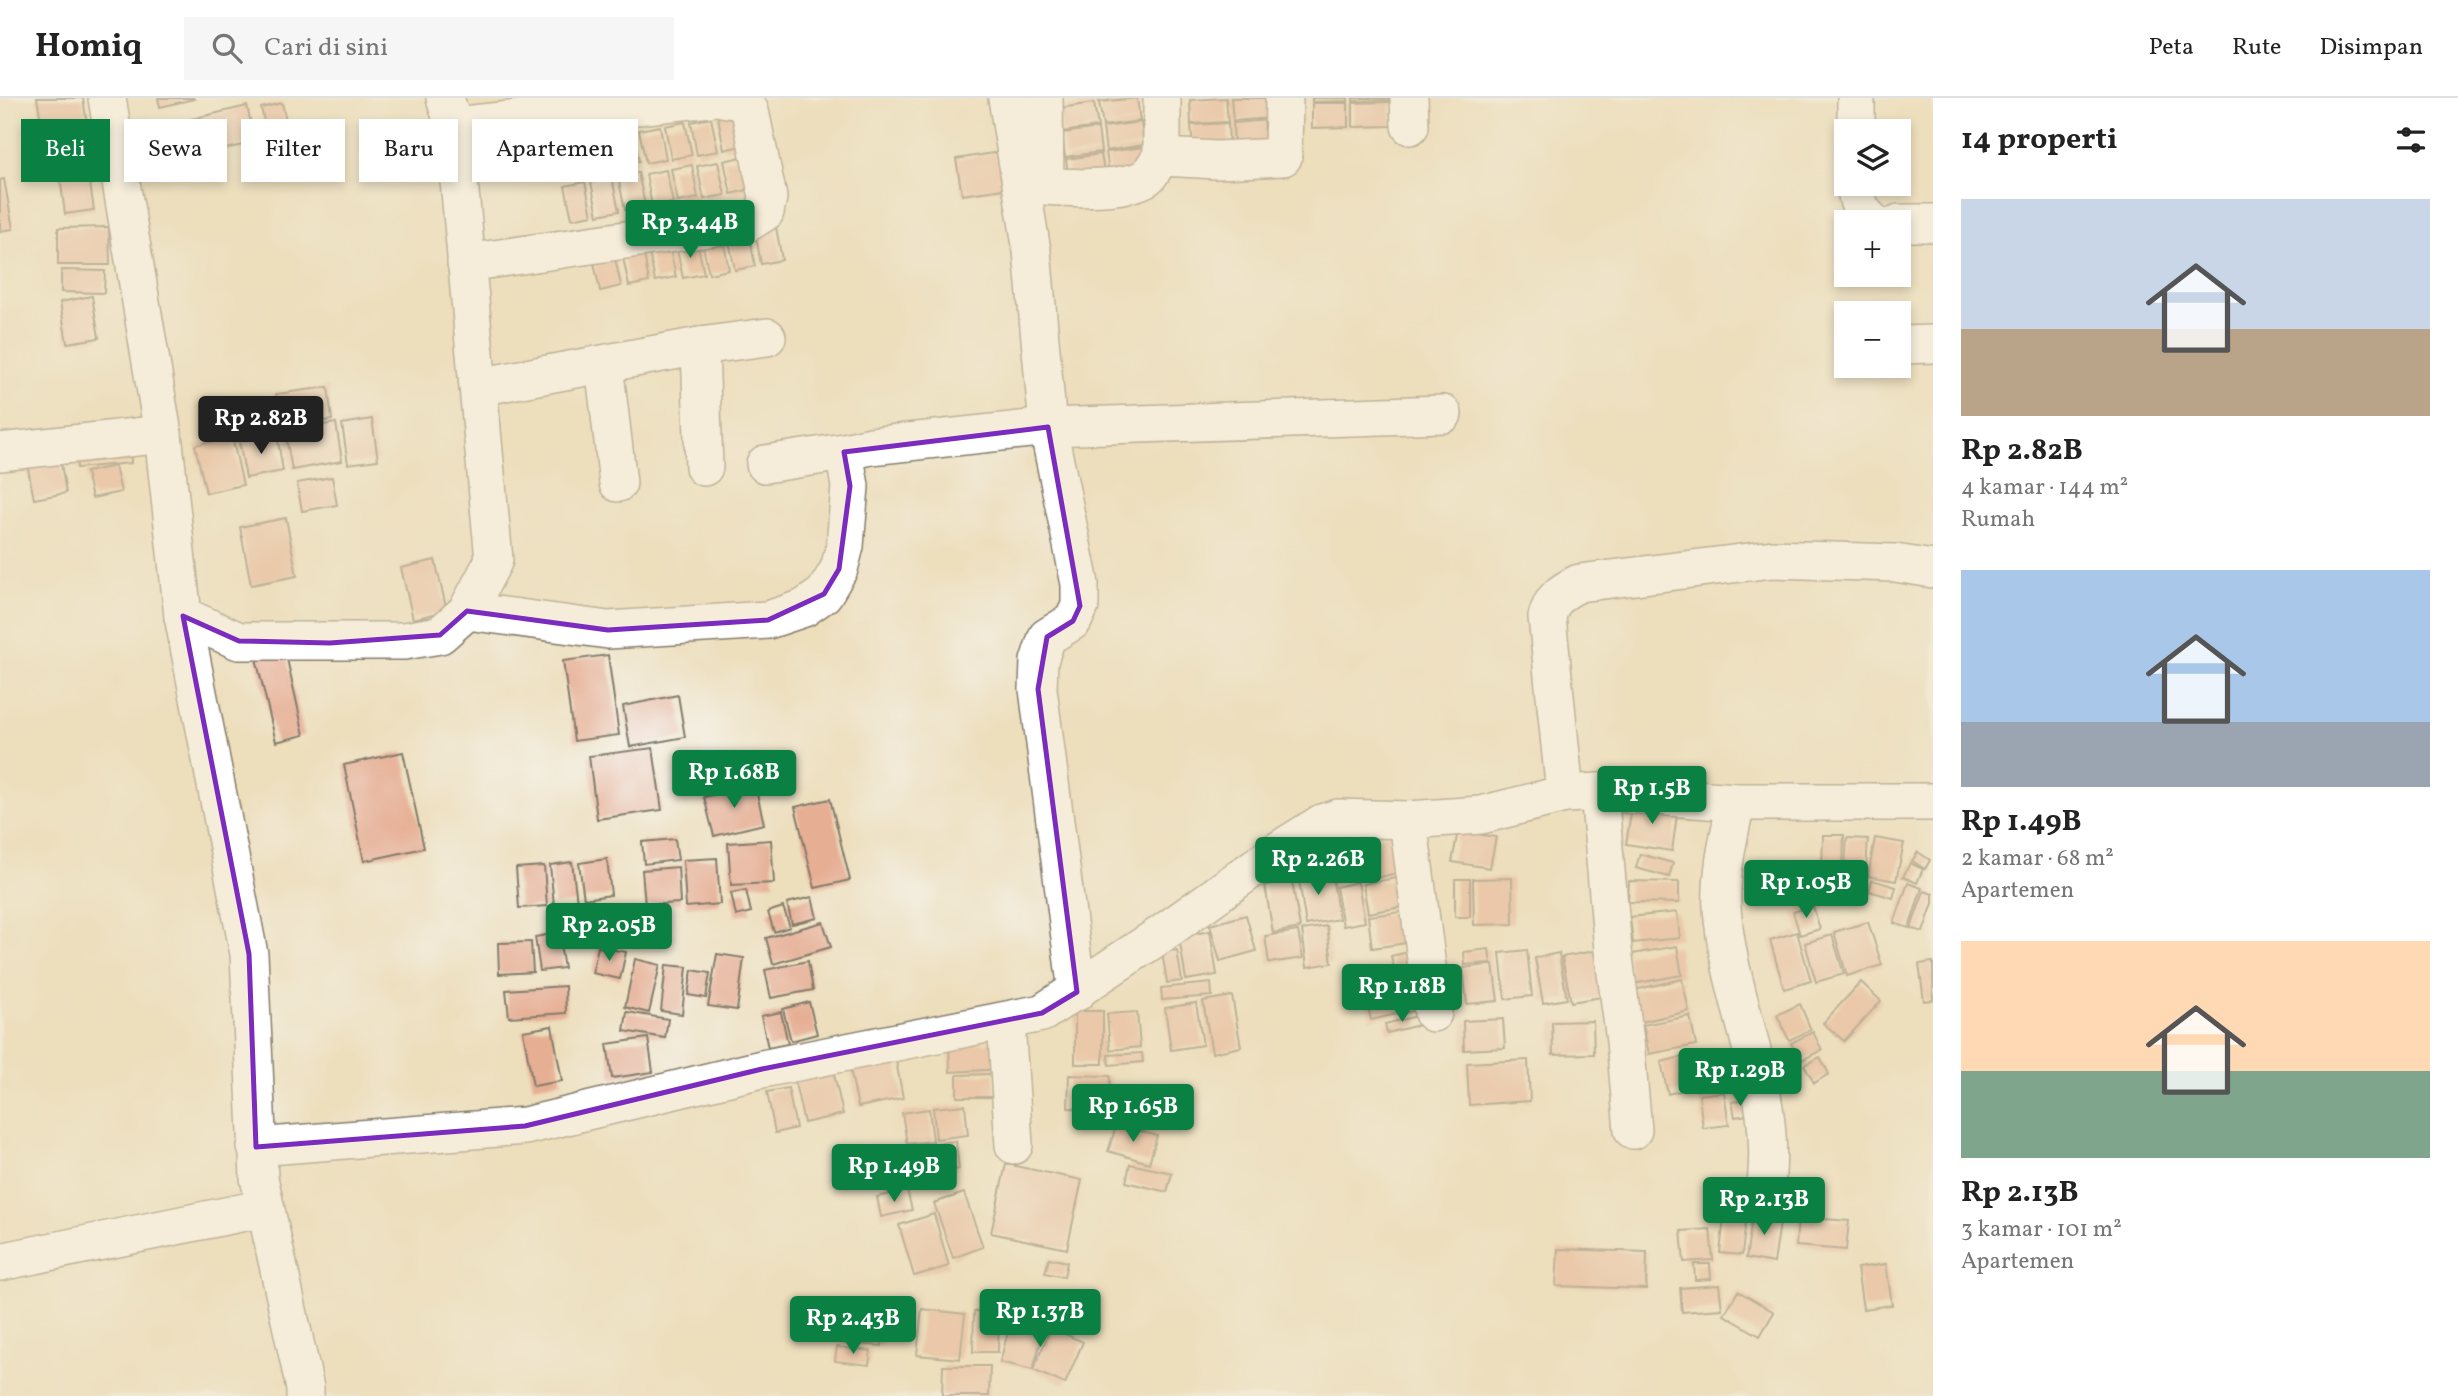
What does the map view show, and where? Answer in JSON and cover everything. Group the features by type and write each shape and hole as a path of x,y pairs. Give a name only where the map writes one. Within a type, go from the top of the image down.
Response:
{"street":[{"path":"107,98 163,434 183,616 249,954 259,1178 296,1393"},
{"path":"183,616 239,641 330,643 404,641 440,635 467,611 494,560 449,112 710,98"},
{"path":"466,263 749,222 765,212 768,197 750,111 740,101 722,98"},
{"path":"1007,98 1032,251 1048,428 1080,584 1080,606 1073,621 1047,637 1039,661 1038,690 1077,992"},
{"path":"1044,98 1045,186 1063,188 1138,182 1150,174 1154,164 1162,156 1162,98"},
{"path":"1162,156 1217,160 1283,157 1284,98"},
{"path":"1856,98 1856,119"},
{"path":"1911,223 1933,223"},
{"path":"478,387 700,346 767,337"},
{"path":"1911,345 1933,344"},
{"path":"700,346 704,467"},
{"path":"604,365 618,483"},
{"path":"765,464 844,453 871,446 1048,428 1443,414"},
{"path":"0,452 163,434"},
{"path":"467,611 608,630 768,620 804,608 824,594 839,569 845,546 850,486 844,453"},
{"path":"1633,1130 1613,950 1547,634 1546,617 1550,602 1559,593 1579,583 1773,559 1895,563 1933,569"},
{"path":"256,1147 525,1126 762,1069 1042,1013 1077,992 1279,850 1322,823 1338,818 1408,820 1481,815 1582,793 1736,802 1933,802"},
{"path":"1736,802 1725,855 1722,907 1731,960 1762,1088 1768,1144 1768,1178 1763,1202"},
{"path":"1408,820 1433,1013"},
{"path":"1006,1022 1014,1145"},
{"path":"0,1262 265,1208"}],"highlighted area":[{"path":"1048,427 1080,606 1073,621 1047,637 1038,689 1077,992 1042,1013 762,1069 525,1126 256,1147 249,954 183,616 239,641 330,643 440,635 467,611 608,630 768,620 824,594 839,569 850,486 844,452"}],"building":[{"path":"37,98 83,98 86,119 41,119"},
{"path":"158,98 193,98 194,99 160,107"},
{"path":"1137,98 1140,121 1103,126 1099,102"},
{"path":"1226,98 1228,122 1191,124 1190,100"},
{"path":"1231,98 1270,98 1271,118 1233,121"},
{"path":"1312,98 1348,98 1348,101 1312,102"},
{"path":"1353,98 1395,98 1395,100 1353,101"},
{"path":"1391,102 1392,126 1353,127 1353,103"},
{"path":"282,103 286,119 264,119 261,108"},
{"path":"1094,103 1098,127 1062,132 1059,108"},
{"path":"1312,103 1348,103 1348,127 1312,128"},
{"path":"247,106 250,119 241,119 241,145 227,149 227,119 192,119"},
{"path":"738,112 745,145 724,150 718,117"},
{"path":"711,118 718,151 697,155 691,122"},
{"path":"1271,120 1272,144 1234,147 1233,123"},
{"path":"685,122 692,155 671,159 665,126"},
{"path":"1141,122 1144,145 1106,151 1103,127"},
{"path":"1228,123 1229,147 1193,149 1191,125"},
{"path":"660,126 666,159 646,163 639,130"},
{"path":"1098,128 1101,152 1065,157 1062,133"},
{"path":"1144,147 1148,171 1110,177 1106,152"},
{"path":"1006,151 1011,188 962,195 956,159"},
{"path":"1101,154 1105,177 1069,182 1066,159"},
{"path":"745,156 751,189 731,194 724,161"},
{"path":"718,162 725,195 704,199 697,166"},
{"path":"692,165 698,198 678,202 671,169"},
{"path":"666,170 673,203 652,207 646,174"},
{"path":"638,172 645,205 625,210 619,182 638,182"},
{"path":"4,179 13,229 0,231 0,180"},
{"path":"61,182 90,182 94,210 65,214"},
{"path":"585,182 592,215 572,219 565,186"},
{"path":"591,182 613,182 619,211 598,215"},
{"path":"109,227 110,265 58,265 58,228"},
{"path":"776,227 782,260 761,264 755,231"},
{"path":"749,233 755,266 735,270 728,237"},
{"path":"723,237 729,270 709,274 702,241"},
{"path":"697,241 704,274 683,278 676,245"},
{"path":"669,244 676,277 655,281 648,248"},
{"path":"643,249 649,282 629,286 622,253"},
{"path":"614,253 621,286 600,291 593,258"},
{"path":"61,270 105,271 104,293 61,292"},
{"path":"92,296 99,338 67,343 60,302"},
{"path":"328,387 332,420 280,426 276,394"},
{"path":"372,419 378,460 348,464 342,424"},
{"path":"336,423 342,461 292,470 285,431"},
{"path":"277,435 283,471 246,478 239,441"},
{"path":"232,437 243,485 206,493 195,445"},
{"path":"130,443 131,463 77,468 75,448"},
{"path":"59,452 66,493 34,499 26,459"},
{"path":"115,466 121,492 92,498 86,472"},
{"path":"332,477 337,505 302,511 297,483"},
{"path":"286,518 297,576 251,585 240,527"},
{"path":"435,560 447,611 413,619 401,568"},
{"path":"285,650 304,735 276,742 256,658"},
{"path":"608,655 619,735 574,741 563,661"},
{"path":"678,695 685,737 630,747 623,706"},
{"path":"653,748 662,810 597,819 589,756"},
{"path":"403,752 424,848 364,861 344,765"},
{"path":"755,785 764,824 714,836 704,797"},
{"path":"830,799 850,880 815,888 795,807"},
{"path":"1633,801 1678,808 1672,851 1626,844"},
{"path":"1402,830 1412,869 1377,878 1367,839"},
{"path":"1458,831 1496,837 1490,868 1452,862"},
{"path":"1356,832 1365,873 1334,879 1325,839"},
{"path":"1823,835 1844,835 1843,871 1822,870"},
{"path":"1847,838 1868,839 1865,886 1844,885"},
{"path":"1875,838 1904,843 1896,881 1868,876"},
{"path":"675,839 678,860 644,864 642,842"},
{"path":"771,840 774,883 731,885 728,843"},
{"path":"1918,852 1930,860 1925,869 1912,861"},
{"path":"1640,854 1673,863 1669,877 1636,868"},
{"path":"717,858 720,904 686,907 683,860"},
{"path":"607,859 611,895 584,899 579,863"},
{"path":"572,862 577,902 554,905 550,865"},
{"path":"1910,863 1923,869 1917,883 1903,877"},
{"path":"544,866 547,906 519,908 516,868"},
{"path":"678,867 680,903 645,905 642,870"},
{"path":"1331,869 1339,919 1306,925 1298,874"},
{"path":"1787,869 1820,875 1815,898 1782,892"},
{"path":"1408,876 1413,905 1368,913 1363,884"},
{"path":"1512,878 1513,924 1474,925 1473,879"},
{"path":"1455,879 1470,879 1470,917 1455,917"},
{"path":"1872,880 1896,887 1893,898 1869,891"},
{"path":"1292,881 1300,928 1273,933 1265,885"},
{"path":"1629,881 1679,882 1679,903 1628,902"},
{"path":"1358,882 1365,922 1343,926 1336,887"},
{"path":"1908,883 1922,888 1909,928 1894,923"},
{"path":"746,890 751,912 736,916 731,893"},
{"path":"1924,891 1933,894 1933,903 1923,932 1911,928"},
{"path":"812,897 817,918 792,924 787,903"},
{"path":"1813,906 1820,929 1800,935 1793,912"},
{"path":"783,907 790,927 774,932 768,912"},
{"path":"1417,910 1421,941 1372,948 1368,916"},
{"path":"1677,912 1680,938 1633,943 1630,917"},
{"path":"1246,915 1256,951 1220,961 1210,925"},
{"path":"823,922 831,947 773,964 766,938"},
{"path":"1868,922 1882,965 1847,976 1834,932"},
{"path":"1327,926 1332,963 1307,967 1302,930"},
{"path":"1210,931 1217,975 1186,980 1179,937"},
{"path":"1298,931 1303,958 1269,963 1265,936"},
{"path":"1797,932 1811,981 1784,989 1770,940"},
{"path":"558,933 564,968 540,971 535,937"},
{"path":"1832,935 1844,974 1816,982 1805,943"},
{"path":"531,942 533,972 499,974 498,943"},
{"path":"1677,946 1682,975 1632,984 1627,955"},
{"path":"598,947 626,952 620,979 592,973"},
{"path":"1489,949 1491,963 1465,965 1464,952"},
{"path":"1177,950 1182,981 1167,983 1162,952"},
{"path":"1417,950 1430,1007 1405,1013 1391,956"},
{"path":"1527,950 1532,996 1505,999 1500,953"},
{"path":"1599,950 1608,996 1571,1002 1562,957"},
{"path":"1559,953 1567,999 1543,1003 1535,958"},
{"path":"717,954 744,958 737,1010 708,1006"},
{"path":"635,959 660,965 649,1013 625,1007"},
{"path":"808,961 813,990 771,998 765,970"},
{"path":"1933,962 1933,1000 1924,1001 1919,964"},
{"path":"1493,964 1498,1001 1467,1004 1463,968"},
{"path":"666,965 687,967 682,1014 661,1011"},
{"path":"692,970 710,973 706,998 688,995"},
{"path":"1392,973 1401,1013 1371,1020 1362,980"},
{"path":"1682,979 1689,1011 1637,1023 1630,991"},
{"path":"1861,982 1881,1001 1844,1041 1823,1023"},
{"path":"1211,983 1212,996 1162,1000 1161,988"},
{"path":"565,986 566,1013 509,1017 506,990"},
{"path":"1232,996 1241,1047 1212,1053 1203,1001"},
{"path":"809,1002 817,1034 791,1041 783,1009"},
{"path":"1196,1003 1203,1045 1171,1050 1165,1008"},
{"path":"1800,1004 1811,1030 1789,1040 1777,1015"},
{"path":"1075,1011 1103,1011 1103,1064 1075,1064"},
{"path":"627,1012 668,1019 665,1038 624,1031"},
{"path":"781,1012 788,1044 768,1048 761,1016"},
{"path":"1137,1012 1140,1047 1110,1050 1107,1014"},
{"path":"1417,1016 1419,1025 1387,1033 1385,1024"},
{"path":"1690,1016 1696,1045 1649,1054 1643,1025"},
{"path":"1503,1019 1505,1048 1464,1050 1463,1021"},
{"path":"1593,1021 1594,1054 1553,1055 1552,1022"},
{"path":"552,1026 562,1081 533,1086 523,1031"},
{"path":"1813,1032 1822,1050 1800,1061 1791,1043"},
{"path":"648,1038 653,1072 612,1078 607,1044"},
{"path":"1002,1042 1003,1069 950,1072 949,1044"},
{"path":"1142,1053 1143,1062 1109,1065 1108,1055"},
{"path":"1698,1053 1706,1084 1668,1094 1661,1062"},
{"path":"1820,1057 1829,1074 1814,1083 1804,1065"},
{"path":"1528,1060 1530,1101 1469,1105 1467,1063"},
{"path":"896,1061 903,1098 858,1107 850,1069"},
{"path":"832,1066 843,1114 804,1123 793,1074"},
{"path":"994,1074 995,1097 957,1097 957,1075"},
{"path":"1069,1075 1110,1076 1109,1110 1068,1108"},
{"path":"788,1088 796,1128 775,1133 767,1092"},
{"path":"1724,1092 1729,1125 1703,1128 1699,1095"},
{"path":"1744,1100 1747,1115 1735,1117 1732,1102"},
{"path":"965,1105 968,1135 936,1139 933,1108"},
{"path":"929,1109 933,1141 907,1144 902,1113"},
{"path":"1117,1124 1157,1136 1149,1163 1108,1151"},
{"path":"956,1141 959,1169 899,1175 896,1147"},
{"path":"1006,1164 1082,1180 1067,1249 991,1233"},
{"path":"1130,1164 1172,1173 1167,1192 1126,1182"},
{"path":"907,1190 912,1210 881,1217 877,1197"},
{"path":"964,1193 983,1247 953,1258 934,1203"},
{"path":"1753,1212 1781,1216 1774,1263 1746,1258"},
{"path":"934,1214 949,1266 914,1276 899,1225"},
{"path":"1724,1217 1746,1219 1742,1255 1720,1253"},
{"path":"1798,1217 1849,1221 1846,1250 1796,1246"},
{"path":"1710,1229 1713,1260 1684,1262 1681,1231"},
{"path":"1558,1249 1647,1252 1646,1289 1556,1286"},
{"path":"1049,1258 1067,1262 1064,1277 1045,1273"},
{"path":"1694,1264 1710,1264 1711,1279 1695,1280"},
{"path":"1886,1264 1892,1305 1863,1309 1857,1268"},
{"path":"1719,1285 1722,1309 1682,1312 1680,1288"},
{"path":"1738,1291 1774,1312 1760,1336 1724,1315"},
{"path":"839,1304 885,1309 882,1346 835,1342"},
{"path":"922,1309 965,1314 960,1359 917,1355"},
{"path":"974,1311 999,1312 998,1352 973,1352"},
{"path":"1013,1313 1046,1322 1033,1370 1000,1362"},
{"path":"1051,1328 1083,1342 1065,1384 1033,1370"},
{"path":"837,1347 871,1351 869,1365 835,1361"},
{"path":"943,1366 990,1366 989,1396 942,1396"}]}
